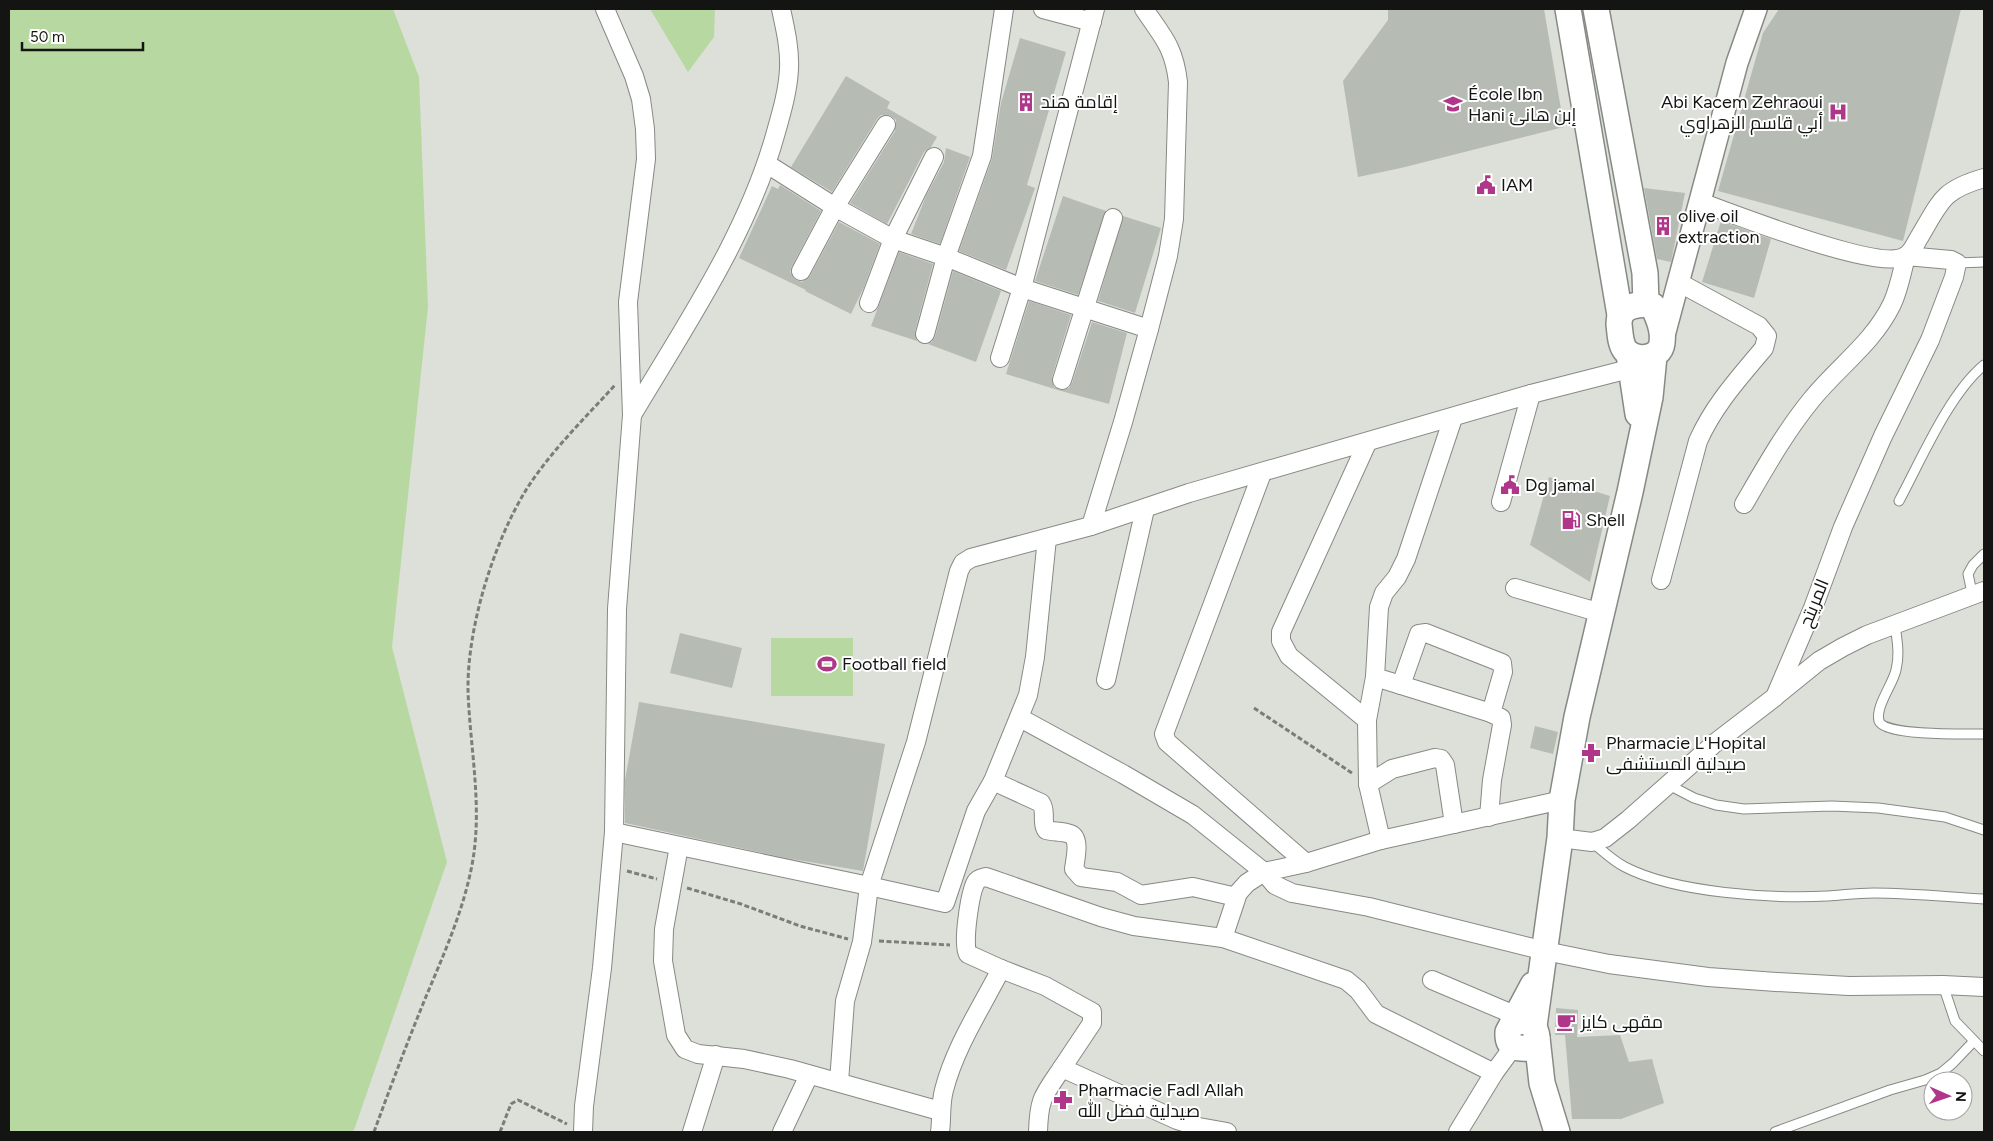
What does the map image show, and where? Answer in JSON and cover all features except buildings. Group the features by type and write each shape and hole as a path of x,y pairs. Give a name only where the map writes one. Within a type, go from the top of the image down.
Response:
{"main road":[{"path":"1568,9 1620,315 1622,344 1644,355"},
{"path":"1557,1132 1522,1033 1543,960 1560,838 1562,800 1576,717 1630,492 1640,438 1644,355 1660,326 1649,305 1596,9"},
{"path":"1620,315 1628,307 1649,305"}],"street":[{"path":"583,1132 584,1106 602,968 614,832 616,609 632,415 628,302 646,159 645,128 641,99 634,76 605,9"},
{"path":"632,415 723,260 767,164 783,107 789,68 787,35 781,9"},
{"path":"925,334 946,258 982,156 1004,9"},
{"path":"1000,358 1022,288 1093,15 1043,9"},
{"path":"1091,526 1149,329 1168,256 1174,219 1178,82 1176,65 1171,49 1144,9"},
{"path":"839,1082 845,1001 862,942 869,886 916,742 959,571 964,563 980,554 1091,526 1189,493 1453,418 1531,394 1644,355 1678,282 1737,63 1756,9"},
{"path":"801,271 835,208 886,125"},
{"path":"869,303 893,239 934,157"},
{"path":"767,164 835,208 893,239 1022,288 1149,329"},
{"path":"1744,504 1790,428 1829,379 1861,349 1878,329 1893,301 1906,256 1944,197 1965,184 1984,178"},
{"path":"1700,202 1794,236 1851,253 1897,259 1906,256 1950,260 1957,263"},
{"path":"1062,380 1083,308 1113,218"},
{"name":"المريتح","path":"1592,842 1605,838 1628,820 1715,743 1775,697 1813,608 1843,527 1883,436 1930,340 1954,277 1957,263"},
{"path":"1649,305 1678,282"},
{"path":"1661,580 1698,441 1713,412 1767,342 1767,336 1759,326 1678,282"},
{"path":"1501,502 1531,394"},
{"path":"1381,840 1368,784 1367,720 1375,677 1381,600 1406,559 1453,418"},
{"path":"1366,443 1282,632 1281,641 1288,656 1367,720"},
{"path":"1262,473 1164,734 1166,742 1306,862"},
{"path":"1106,680 1146,509"},
{"path":"614,832 945,903 976,811 993,781 1020,718 1032,680 1046,538"},
{"path":"1514,588 1601,612"},
{"path":"1775,697 1819,661 1843,647 1894,624 1980,592"},
{"path":"1401,685 1419,634 1426,633 1502,664 1503,672 1491,713"},
{"path":"1375,677 1491,713 1501,718 1502,725 1492,780 1490,817"},
{"path":"1020,718 1160,794 1193,815 1264,872 1280,888 1292,893 1369,907 1543,960 1609,964 1708,976 1849,986 1943,985 1984,988"},
{"path":"1368,784 1392,769 1435,758 1441,759 1445,765 1454,824"},
{"path":"993,781 1041,803 1045,810 1044,827 1046,830 1070,834 1074,837 1076,842 1074,869 1081,877 1117,882 1141,895 1193,887 1236,897"},
{"path":"1223,938 1236,897 1247,883 1264,872 1381,840 1562,800"},
{"path":"1560,838 1592,842"},
{"path":"679,846 664,929 663,961 676,1035 685,1049 698,1054 716,1054 809,1074 940,1110"},
{"path":"1038,1132 1040,1102 1092,1023 1092,1012 1045,986 972,956 966,951 970,906 975,883 978,879 986,877 1101,917 1134,926 1223,938 1346,980 1358,990 1376,1014 1494,1072"},
{"path":"940,1132 940,1110 944,1091 958,1051 1002,969"},
{"path":"1432,980 1522,1033 1494,1072 1458,1132"},
{"path":"692,1132 716,1054"},
{"path":"1062,1068 1177,1120 1199,1127 1227,1132"},
{"path":"782,1132 809,1074"}],"lane":[{"path":"1957,263 1984,262"},
{"path":"1899,501 1956,397 1967,380 1984,365"},
{"path":"1980,592 1971,588 1968,574 1973,565 1984,554"},
{"path":"1894,624 1899,652 1896,673 1880,710 1879,720 1881,724 1893,729 1908,731 1984,734"},
{"path":"1669,785 1694,798 1716,806 1744,809 1832,806 1878,808 1945,817 1984,830"},
{"path":"1592,842 1616,862 1627,868 1657,879 1691,887 1796,897 1874,893 1984,900"},
{"path":"1943,985 1955,1021 1984,1051"},
{"path":"1775,1132 1890,1090 1925,1080 1940,1073 1953,1063 1974,1041"}],"path":[{"path":"374,1132 460,910 472,865 477,824 468,692 469,660 473,630 492,566 507,526 527,490 562,444 631,368"},
{"path":"1254,708 1368,784"},
{"path":"611,867 741,904 800,926 862,942 965,946"},
{"path":"500,1132 511,1104 518,1100 583,1132"}],"green space":[{"path":"9,9 393,9 419,77 428,307 392,647 447,862 354,1130 350,1132 9,1132"},
{"path":"650,9 715,9 714,37 688,72"},
{"path":"771,638 853,638 853,696 771,696"}],"place":[{"name":"إقامة هند","path":"1026,102"},
{"name":"École Ibn Hani إبن هانئ","path":"1453,104"},
{"name":"Abi Kacem Zehraoui أبي قاسم الزهراوي","path":"1838,112"},
{"name":"IAM","path":"1486,185"},
{"name":"olive oil extraction","path":"1663,226"},
{"name":"Dg jamal","path":"1510,485"},
{"name":"Shell","path":"1571,520"},
{"name":"Football field","path":"827,664"},
{"name":"Pharmacie L'Hopital صيدلية المستشفى","path":"1591,753"},
{"name":"مقهى كايز","path":"1566,1022"},
{"name":"Pharmacie Fadl Allah صيدلية فضل الله","path":"1063,1100"}]}
